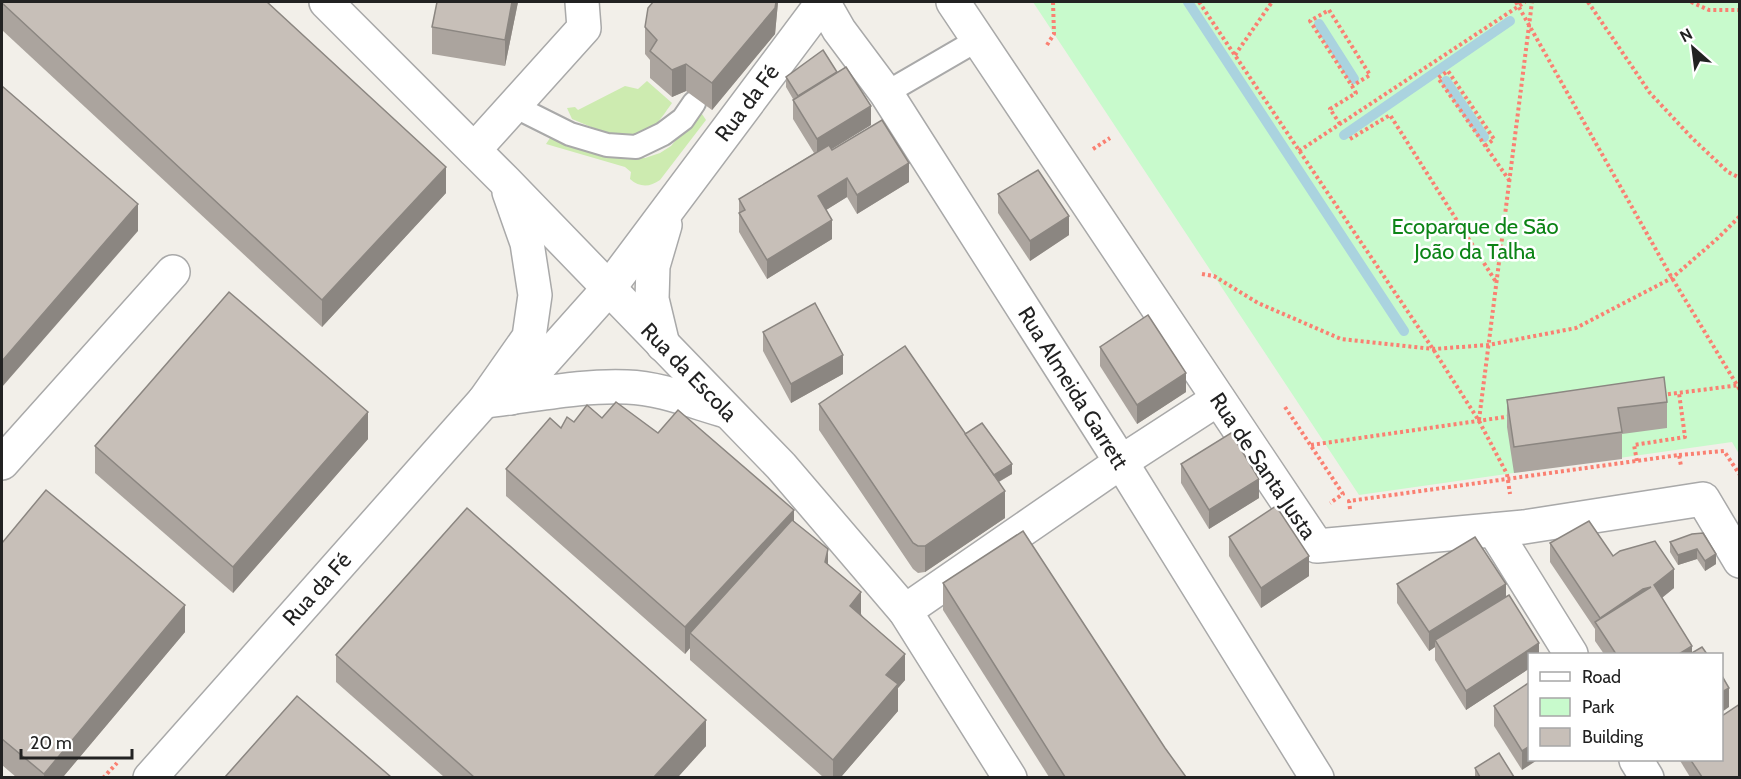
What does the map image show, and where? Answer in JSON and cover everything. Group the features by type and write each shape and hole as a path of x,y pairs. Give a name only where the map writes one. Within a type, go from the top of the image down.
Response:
{"street":[{"name":"Rua da Escola","path":"326,2 505,181 781,466 918,602 1010,777"},
{"path":"474,150 584,28 582,2"},
{"name":"Rua Almeida Garrett","path":"823,2 839,30 886,93 1121,462 1317,777"},
{"name":"Rua da Fé","path":"150,777 498,400 609,288 823,2"},
{"name":"Rua de Santa Justa","path":"953,2 1317,546 1524,527 1703,499 1740,561"},
{"name":"Rua da Fé","path":"498,400 529,337 536,295 527,243 505,181"},
{"name":"Rua da Fé","path":"664,346 652,299 653,266 671,205"},
{"path":"2,463 173,272"},
{"path":"498,400 580,387 630,387 672,395 728,411"},
{"path":"918,602 1121,462 1218,399"},
{"path":"1494,530 1570,653"},
{"path":"1637,761 1647,777"}],"lane":[{"path":"886,93 979,39"},
{"path":"514,106 570,134 607,145 636,147 663,134 683,119 694,104"}],"path":[{"path":"1047,45 1054,34 1053,2"},
{"path":"1199,2 1433,349 1479,421 1507,474"},
{"path":"1235,55 1272,2"},
{"path":"1299,152 1518,4 1525,2"},
{"path":"1479,421 1532,2"},
{"path":"1588,2 1650,93 1728,172 1740,178"},
{"path":"1691,2 1708,10 1740,9"},
{"path":"1706,2 1708,10"},
{"path":"1518,4 1672,278 1740,390"},
{"path":"1341,124 1330,109 1356,93 1310,21 1329,10 1370,75 1352,86"},
{"path":"1485,146 1494,140 1448,71 1438,78 1509,181"},
{"path":"1350,139 1390,115 1496,282"},
{"path":"1202,274 1214,276 1258,303 1341,339 1433,349 1488,345 1576,328 1672,278 1740,216"},
{"path":"1655,396 1738,385"},
{"path":"1637,461 1634,445 1685,437 1679,393"},
{"path":"1285,407 1343,494 1327,506"},
{"path":"1311,446 1514,416"},
{"path":"1352,518 1349,501 1724,451 1740,475"},
{"path":"1679,456 1682,473"},
{"path":"103,777 124,755"}],"green space":[{"name":"Ecoparque de São João da Talha","path":"1033,2 1739,2 1739,454 1732,442 1359,495"},
{"path":"647,81 672,103 656,124 640,134 620,136 601,131 572,119 567,108 575,107 578,110 625,86 638,89"},
{"path":"700,111 706,120 660,180 649,185 641,185 630,179 631,172 625,167 546,144 550,138 645,158 671,146"}],"building":[{"path":"2,2 267,2 446,167 322,300"},
{"path":"437,2 512,2 505,40 432,27"},
{"path":"653,2 776,2 775,8 712,83 686,64 672,70 650,51 657,40 645,27 648,8"},
{"path":"823,50 837,72 798,96 786,77"},
{"path":"846,67 871,106 817,139 793,100"},
{"path":"2,86 138,204 2,361"},
{"path":"882,120 909,163 857,195 847,178 818,196 832,220 767,260 739,213 745,210 739,199 829,145 832,150"},
{"path":"1038,170 1069,216 1030,241 998,194"},
{"path":"229,292 368,412 233,567 95,446"},
{"path":"815,303 843,355 791,384 763,332"},
{"path":"1148,315 1186,373 1137,405 1100,347"},
{"path":"905,346 1005,491 925,546 913,543 819,404"},
{"path":"1664,377 1667,402 1618,408 1622,432 1514,447 1507,400"},
{"path":"616,402 658,433 678,410 794,510 685,627 506,469 550,418 561,428 567,417 574,422 587,405 602,418"},
{"path":"982,423 1012,464 994,475 965,434"},
{"path":"1231,433 1259,479 1209,510 1181,464"},
{"path":"46,490 185,605 44,774 2,739 2,543"},
{"path":"1276,506 1309,556 1261,588 1229,537"},
{"path":"467,508 706,720 654,777 474,777 336,655"},
{"path":"792,520 828,549 825,562 861,592 850,606 905,654 886,675 898,684 833,760 690,633"},
{"path":"1589,521 1613,556 1620,551 1655,541 1674,569 1654,585 1692,646 1681,653 1615,653 1595,622 1651,587 1643,589 1600,618 1550,543"},
{"path":"1023,531 1186,777 1065,777 943,583"},
{"path":"1703,533 1716,554 1705,561 1697,549 1678,555 1670,542 1692,534"},
{"path":"1475,537 1506,584 1429,632 1397,584"},
{"path":"1509,595 1539,643 1466,691 1435,640"},
{"path":"1702,647 1706,653 1692,653"},
{"path":"1723,678 1729,688 1723,691"},
{"path":"1528,683 1528,747 1522,751 1494,706"},
{"path":"297,696 391,777 225,777"},
{"path":"1740,704 1740,777 1702,777 1691,761 1723,761 1723,715"},
{"path":"1499,753 1514,777 1480,777 1475,768"}],"waterway":[{"path":"1188,2 1404,331"},
{"path":"1344,135 1510,21"},
{"path":"1319,24 1354,79"},
{"path":"1446,81 1484,137"}]}
